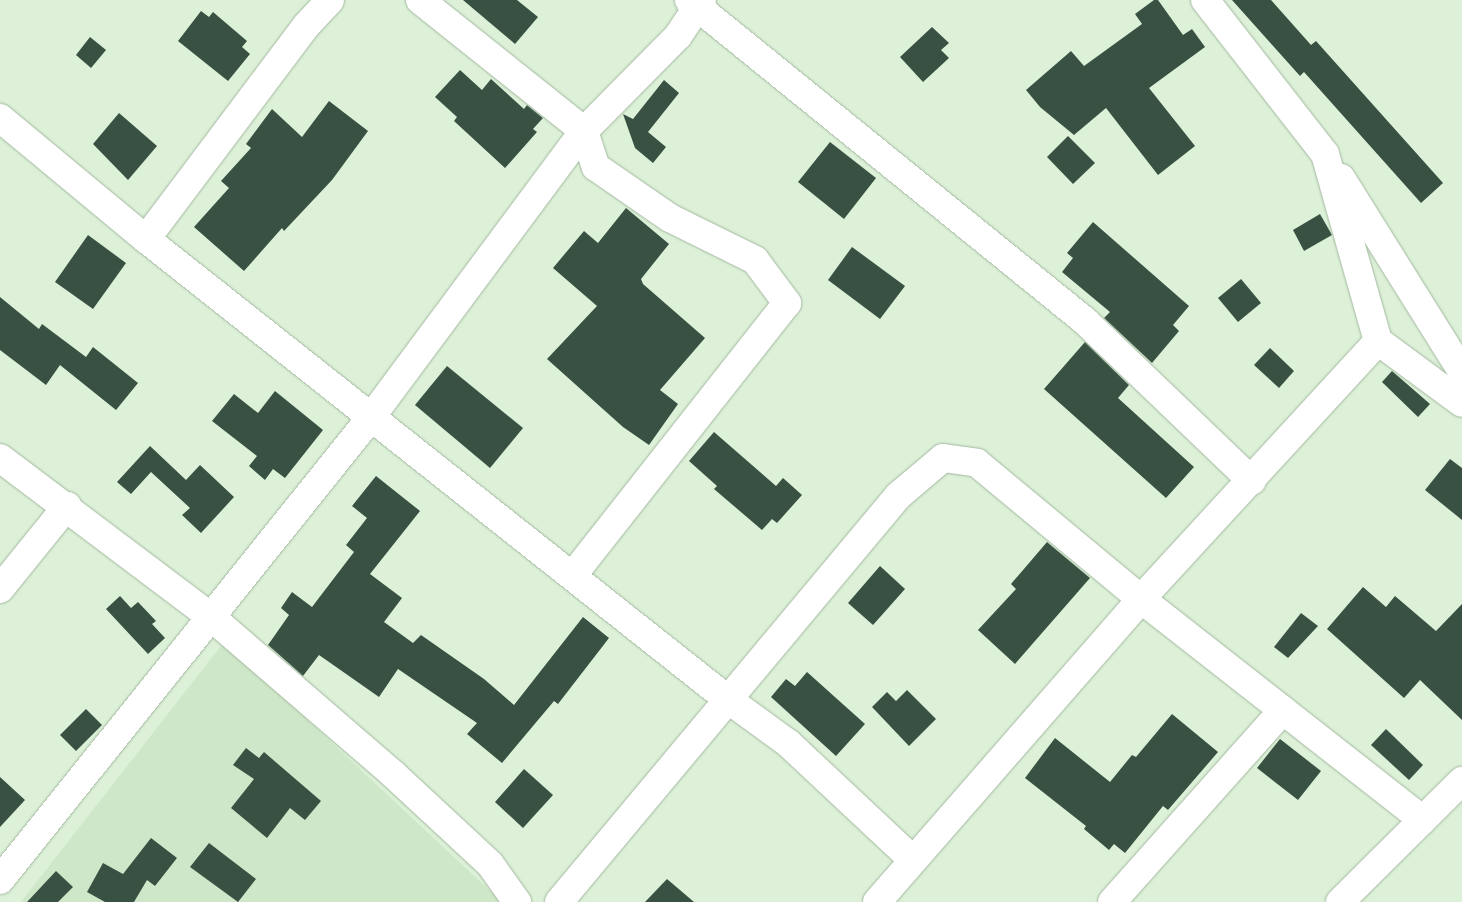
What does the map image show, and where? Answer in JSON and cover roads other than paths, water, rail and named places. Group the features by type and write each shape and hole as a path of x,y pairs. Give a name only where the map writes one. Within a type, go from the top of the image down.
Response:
{"street":[{"path":"146,239 306,26 330,0"},
{"path":"420,0 584,131 596,167 670,218 755,260 787,303 573,575"},
{"path":"1205,0 1326,154 1458,353"},
{"path":"0,880 372,416 584,131 678,36 696,2 1085,321 1252,482"},
{"path":"0,118 146,239 573,575 726,698 788,743 912,859"},
{"path":"1326,154 1378,341 1462,403"},
{"path":"877,902 912,859 1141,599 1252,482 1378,341"},
{"path":"0,458 67,506 210,616 393,774 490,864 517,902"},
{"path":"559,902 726,698 898,496 943,458 976,463 1141,599 1423,820"},
{"path":"0,589 67,506"},
{"path":"1112,902 1283,710"},
{"path":"1340,902 1462,781"}]}
